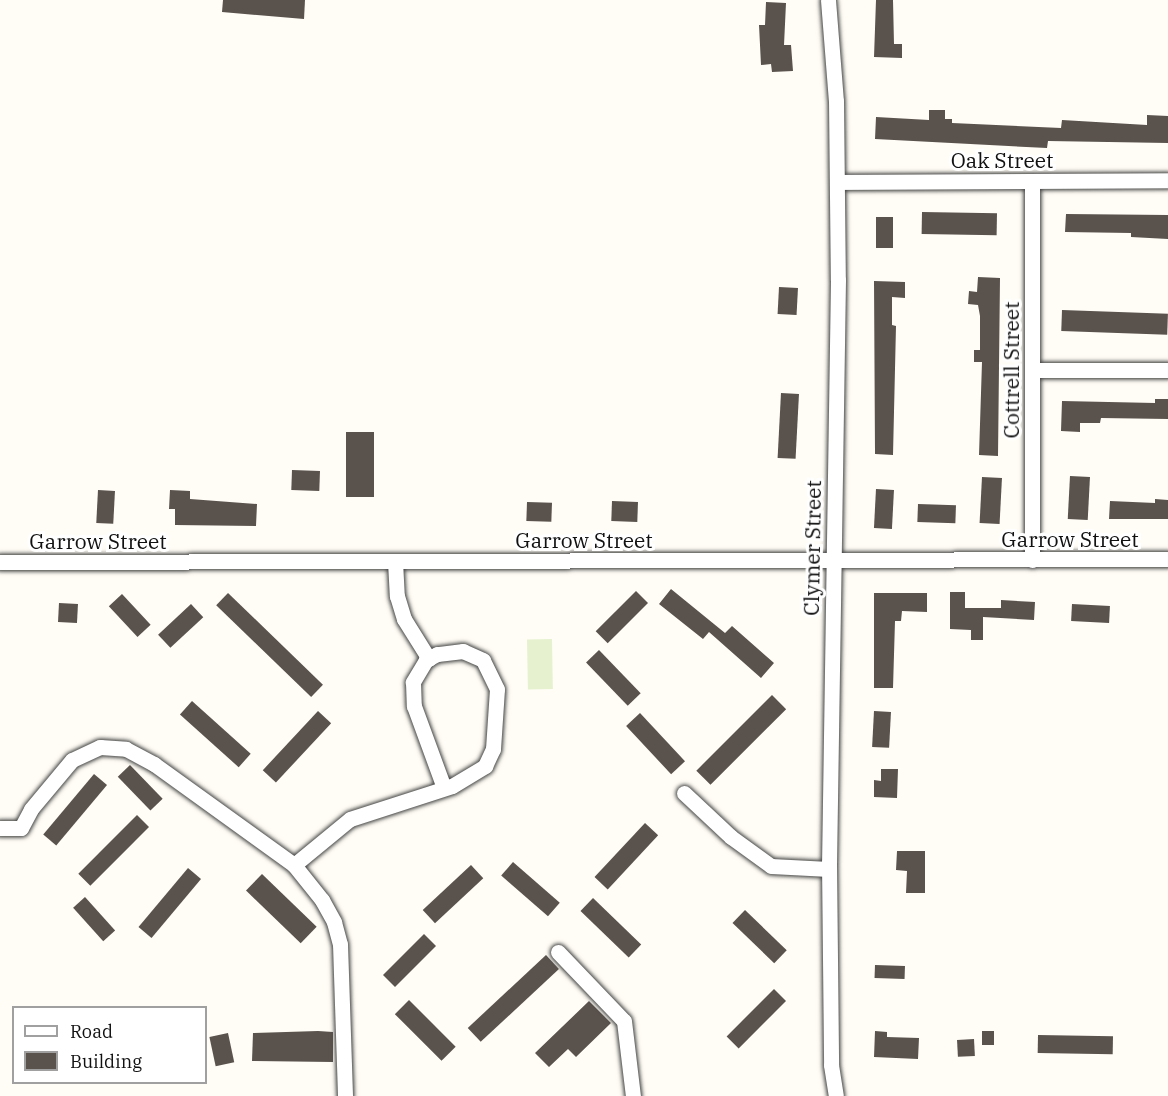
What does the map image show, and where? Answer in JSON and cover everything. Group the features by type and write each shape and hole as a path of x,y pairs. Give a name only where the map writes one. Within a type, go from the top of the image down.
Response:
{"street":[{"name":"Clymer Street","path":"828,0 837,182 829,869 831,1065 836,1096"},
{"name":"Oak Street","path":"837,182 1168,180"},
{"name":"Cottrell Street","path":"1032,181 1032,560"},
{"path":"1032,370 1168,370"},
{"name":"Garrow Street","path":"0,562 1168,560"},
{"path":"395,561 397,596 404,619 429,659"},
{"path":"294,865 350,819 444,788 474,775 489,759 495,734 497,688 489,668 474,654 450,652 429,659 417,675 411,696 444,788"},
{"path":"0,828 21,828 31,808 72,759 100,747 126,749 154,764 294,865 322,900 340,944 345,1096"},
{"path":"684,793 732,837 771,866 829,869"},
{"path":"558,952 624,1021 633,1096"}],"green space":[{"path":"527,639 552,639 553,689 528,689"}],"building":[{"path":"223,0 305,0 304,19 222,12"},
{"path":"876,0 893,0 894,44 902,44 902,58 874,57"},
{"path":"766,2 786,3 784,45 791,45 793,71 772,72 771,64 761,65 759,25 765,25"},
{"path":"929,110 945,110 945,119 952,119 952,123 1061,128 1062,120 1147,125 1147,115 1168,116 1168,143 1048,141 1047,148 875,139 876,117 929,120"},
{"path":"922,212 997,213 997,235 922,234"},
{"path":"1066,214 1168,215 1168,239 1131,237 1131,233 1065,232"},
{"path":"876,217 893,217 893,248 876,248"},
{"path":"978,277 1000,278 998,456 979,455 982,362 974,362 974,350 980,350 980,316 978,305 968,304 969,291 977,292"},
{"path":"874,281 905,282 905,298 892,297 892,325 896,326 893,455 875,454"},
{"path":"779,287 798,288 797,315 778,314"},
{"path":"1062,310 1168,314 1167,335 1061,331"},
{"path":"781,393 799,394 796,459 778,458"},
{"path":"1155,399 1168,399 1168,419 1101,418 1100,423 1080,423 1080,432 1061,431 1062,401 1155,403"},
{"path":"346,432 374,432 374,497 346,497"},
{"path":"292,470 320,471 319,491 291,490"},
{"path":"1070,476 1090,477 1088,520 1068,519"},
{"path":"982,477 1002,478 1000,524 980,523"},
{"path":"876,489 894,490 892,529 874,528"},
{"path":"98,490 115,491 113,524 96,523"},
{"path":"170,490 190,491 190,499 257,504 256,526 175,525 175,509 169,509"},
{"path":"1155,499 1168,500 1168,519 1109,519 1110,501 1155,503"},
{"path":"612,501 638,502 637,522 611,521"},
{"path":"527,502 552,503 551,522 526,521"},
{"path":"918,504 956,505 955,523 917,522"},
{"path":"671,589 725,633 732,626 774,663 761,678 709,632 703,639 659,604"},
{"path":"636,591 648,603 608,643 596,631"},
{"path":"950,592 965,592 965,608 1001,608 1001,600 1035,602 1034,620 983,617 983,640 971,640 971,630 950,629"},
{"path":"228,593 323,685 311,697 216,605"},
{"path":"874,593 927,593 927,612 902,611 901,621 895,621 893,688 874,688"},
{"path":"122,594 151,625 137,637 109,606"},
{"path":"59,603 78,604 77,623 58,622"},
{"path":"191,604 203,617 170,648 158,635"},
{"path":"1072,604 1110,606 1109,623 1071,621"},
{"path":"599,650 641,693 628,706 586,663"},
{"path":"772,695 786,709 710,785 696,771"},
{"path":"192,701 251,754 239,767 180,714"},
{"path":"318,711 331,723 276,783 263,770"},
{"path":"874,711 891,712 889,748 872,747"},
{"path":"640,713 685,761 671,774 626,726"},
{"path":"130,765 163,799 150,811 118,777"},
{"path":"881,769 898,769 897,798 874,797 874,780 881,781"},
{"path":"94,774 107,785 56,845 43,835"},
{"path":"137,815 149,827 90,886 78,874"},
{"path":"645,823 658,835 608,889 595,877"},
{"path":"897,851 925,851 925,893 906,893 907,871 896,870"},
{"path":"513,862 560,903 548,916 501,876"},
{"path":"471,865 483,878 435,923 423,910"},
{"path":"188,868 201,879 152,938 139,927"},
{"path":"262,874 317,927 301,943 246,891"},
{"path":"85,897 115,930 103,941 73,908"},
{"path":"593,898 641,945 629,957 580,911"},
{"path":"745,910 787,950 774,963 732,923"},
{"path":"424,934 436,946 395,987 383,975"},
{"path":"546,955 559,969 481,1042 468,1028"},
{"path":"875,965 905,966 905,979 875,978"},
{"path":"774,989 786,1001 739,1048 727,1036"},
{"path":"409,1000 456,1047 442,1061 395,1014"},
{"path":"589,1001 611,1023 576,1057 568,1049 549,1067 535,1053"},
{"path":"875,1031 887,1032 887,1037 919,1038 918,1059 874,1057"},
{"path":"982,1031 994,1031 994,1045 982,1045"},
{"path":"333,1032 333,1062 252,1061 253,1033"},
{"path":"228,1033 234,1062 216,1066 209,1037"},
{"path":"1038,1035 1113,1036 1113,1054 1038,1053"},
{"path":"974,1039 975,1056 958,1057 957,1040"}]}
